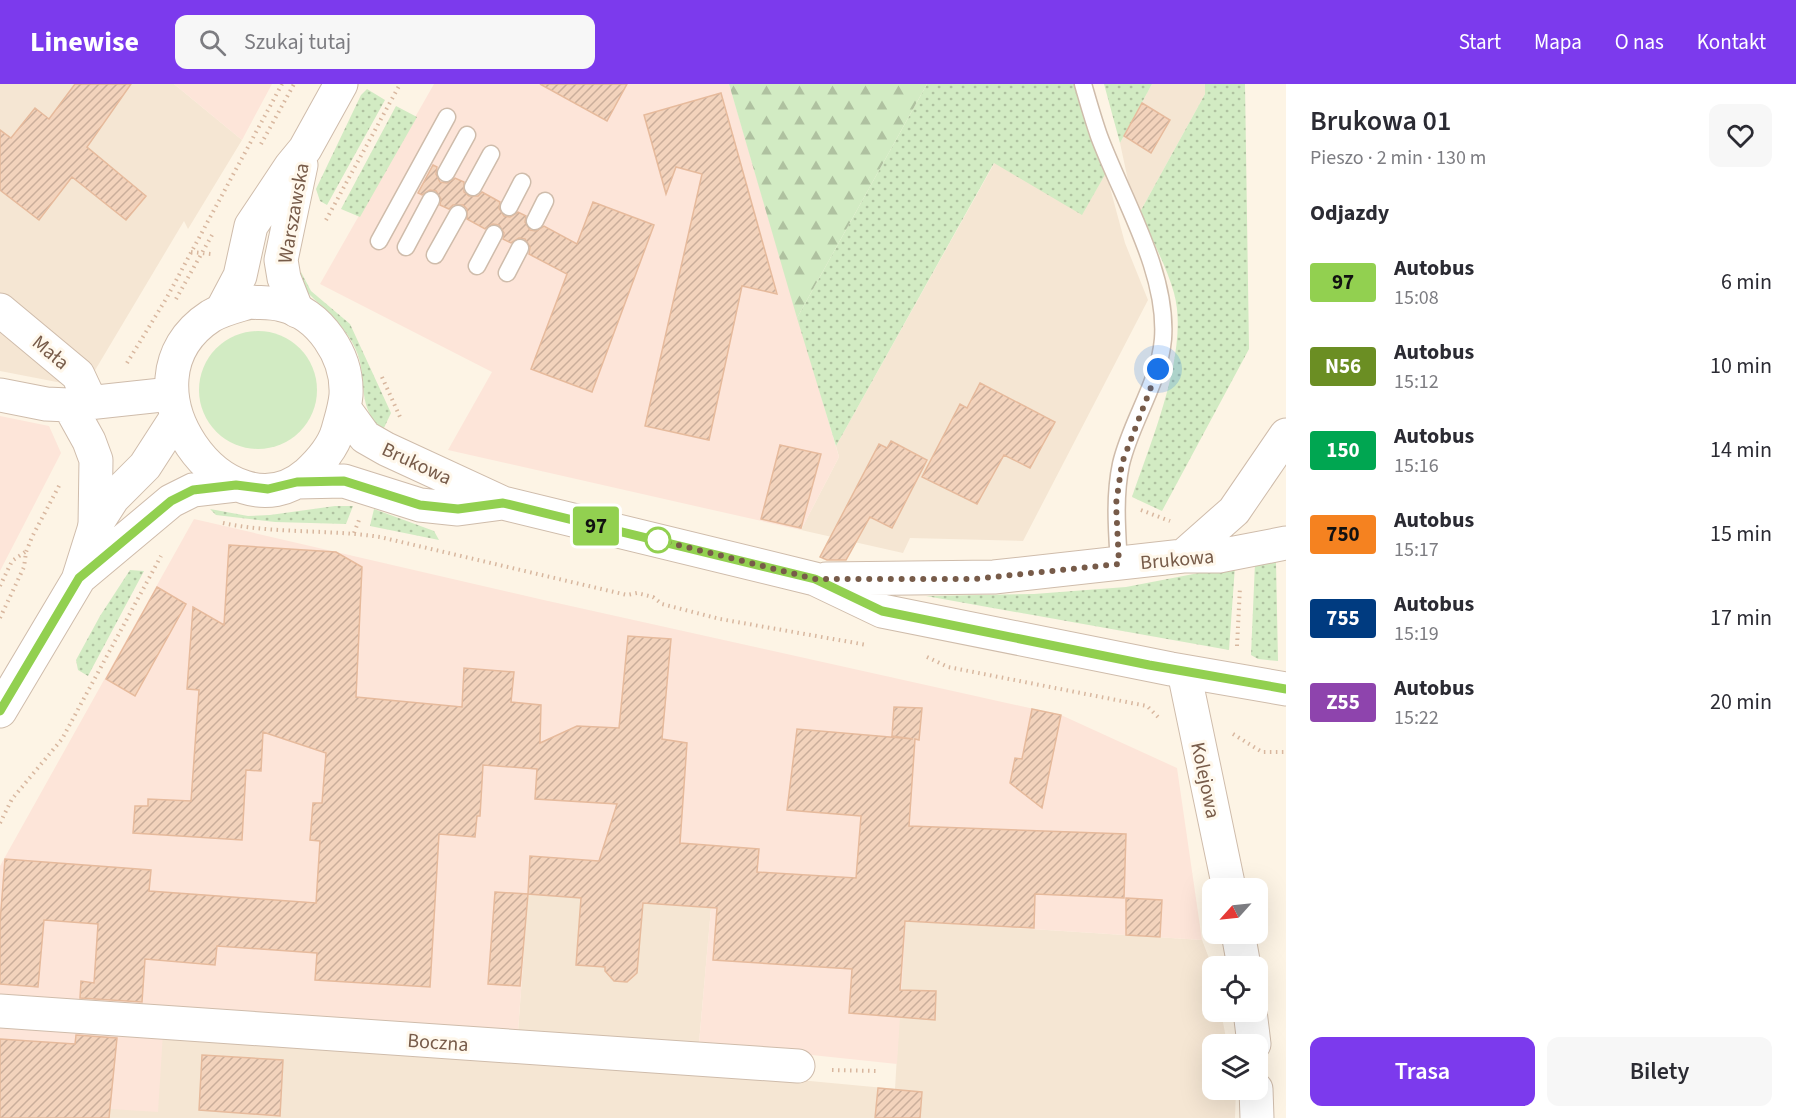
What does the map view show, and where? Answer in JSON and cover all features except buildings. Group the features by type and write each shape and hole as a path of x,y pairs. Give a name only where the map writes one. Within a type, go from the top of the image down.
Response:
{"street":[{"name":"Warszawska","path":"222,310 240,276 251,226 305,149 340,84"},
{"name":"Warszawska","path":"297,311 284,278 281,260 305,149"},
{"path":"0,711 79,578 95,526 113,498 146,465 173,406 177,358 187,340 200,325 222,310 250,302 281,305 297,311 322,330 336,350 344,372 346,394 337,434 323,459 297,482 268,489 236,485 193,490 171,501 79,578"},
{"name":"Mała","path":"0,310 78,375 80,404"},
{"path":"0,395 46,405 173,406"},
{"path":"80,404 96,460 95,526"},
{"path":"173,406 184,437 205,462 236,485"},
{"name":"Brukowa","path":"344,408 365,437 503,503 815,579 882,611 1184,672 1286,689"},
{"path":"1182,540 1234,511 1286,435"},
{"name":"Brukowa","path":"297,482 344,481 420,505 448,508 503,503"},
{"name":"Brukowa","path":"815,579 963,579 1119,564 1182,540 1218,556 1286,543"},
{"name":"Kolejowa","path":"1184,672 1227,878"},
{"name":"Boczna","path":"0,1011 798,1066"},
{"path":"1256,1100 1257,1118"}],"lane":[{"path":"1083,84 1098,135 1153,268 1161,303 1163,338 1158,369 1122,463 1116,511 1119,564"},
{"path":"379,241 447,117"},
{"path":"446,173 467,135"},
{"path":"472,187 491,154"},
{"path":"509,207 522,182"},
{"path":"406,247 431,200"},
{"path":"535,220 545,201"},
{"path":"435,255 458,214"},
{"path":"477,266 494,234"},
{"path":"507,273 520,248"}],"path":[{"path":"126,370 282,84"},
{"path":"325,222 399,86"},
{"path":"380,373 405,424"},
{"path":"0,618 24,567 26,552 64,475"},
{"path":"1116,511 1140,509 1182,540"},
{"path":"221,522 265,530 359,534 475,557"},
{"path":"0,823 12,800 62,739 166,546"},
{"path":"0,586 12,561 26,552"},
{"path":"1230,732 1262,752 1286,752"},
{"path":"798,1066 847,1072 876,1071"}],"shaded area":[{"path":"0,84 174,84 242,140 188,229 184,221 94,372 0,294"},
{"path":"174,84 272,84 242,140"},
{"path":"434,84 729,84 839,457 801,530 448,450 492,372 320,284"},
{"path":"1152,84 1205,84 1205,94 1140,212 1129,185 1120,143"},
{"path":"995,162 1082,214 1106,173 1125,243 1148,300 1023,541 910,538 903,553 801,530 839,457 836,446"},
{"path":"0,320 62,383 0,371"},
{"path":"0,416 49,426 61,453 0,571"},
{"path":"194,519 548,601 1061,715 1177,768 1202,940 906,921 897,1064 699,1043 711,908 559,896 528,894 518,1032 0,996 0,866"},
{"path":"528,894 711,908 699,1043 518,1032"},
{"path":"905,921 1202,940 1208,956 1202,956 1202,1022 1223,1022 1225,1034 1202,1034 1202,1100 1236,1100 1235,1118 0,1118 0,1103 163,1033 683,1069 895,1089"},
{"path":"0,1021 163,1033 158,1112 0,1102"}],"green space":[{"path":"729,84 927,84 797,318"},
{"path":"927,84 1075,84 1106,173 1082,215 994,163 836,446 797,318"},
{"path":"1104,84 1152,84 1120,143"},
{"path":"1205,84 1245,84 1249,349 1162,511 1132,497 1158,423 1173,368 1178,316 1171,283 1140,212 1205,94"},
{"path":"367,89 385,100 327,205 320,201 316,189 361,95"},
{"path":"396,106 417,117 360,217 341,209"},
{"path":"301,272 311,291 350,324 391,413 383,430 370,415 367,407 360,362 355,348 338,323 306,290 301,279"},
{"path":"258,331 281,335 300,348 313,367 317,390 313,413 300,432 281,445 258,449 235,445 216,432 203,413 199,390 203,367 216,348 235,335"},
{"path":"353,506 346,524 275,522 216,515 210,509 248,516"},
{"path":"374,509 434,531 439,540 370,526"},
{"path":"1272,558 1276,562 1278,661 1258,659 1251,655 1255,563"},
{"path":"1235,566 1229,650 926,596 1034,594 1126,587"},
{"path":"130,570 144,571 88,676 78,670 76,660 100,616"}],"bus line":[{"name":"97","path":"0,711 79,578 171,501 193,490 236,485 268,489 297,482 344,481 420,505 458,509 503,503 815,579 882,611 1149,665 1286,689"}],"route":[{"path":"658,540 815,579 974,579 1119,564 1116,504 1122,463 1158,369"}]}
